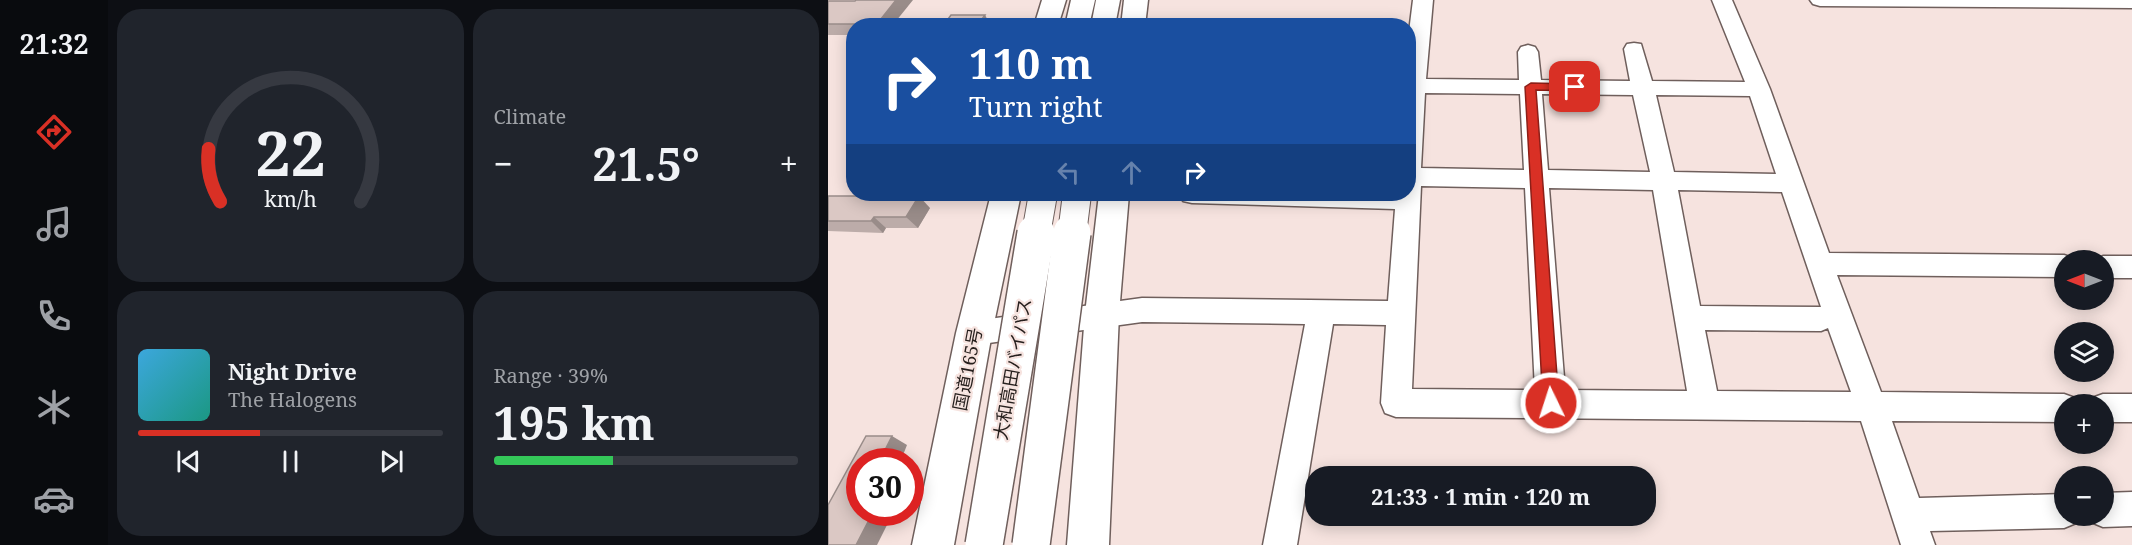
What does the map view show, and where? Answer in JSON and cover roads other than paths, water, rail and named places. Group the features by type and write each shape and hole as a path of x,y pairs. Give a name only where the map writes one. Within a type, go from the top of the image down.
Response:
{"highway":[{"path":"1048,18 1054,0"},
{"path":"1079,18 1083,0"},
{"path":"1105,18 1108,0"},
{"path":"1134,18 1136,0"},
{"name":"国道165号","path":"933,545 974,333 1004,201"},
{"name":"大和高田バイパス","path":"984,545 1042,201"},
{"name":"大和高田バイパス","path":"1031,545 1076,201"},
{"path":"1088,545 1102,314 1113,201"}],"street":[{"path":"1416,67 1423,0"},
{"path":"1722,0 1759,89 1914,530 2054,512"},
{"path":"1820,0 2132,2"},
{"path":"1635,49 1664,182 1704,404"},
{"path":"1528,52 1551,403"},
{"path":"1416,86 1759,89"},
{"path":"1416,190 1537,180 1792,183"},
{"path":"1408,201 1396,403 2054,408"},
{"path":"1820,264 2054,267"},
{"path":"2114,267 2132,267"},
{"path":"974,333 1142,310 1321,314 1402,313"},
{"path":"1280,545 1321,314"},
{"path":"1689,318 1821,319"},
{"path":"2114,408 2132,408"},
{"path":"2114,510 2132,509"}]}
